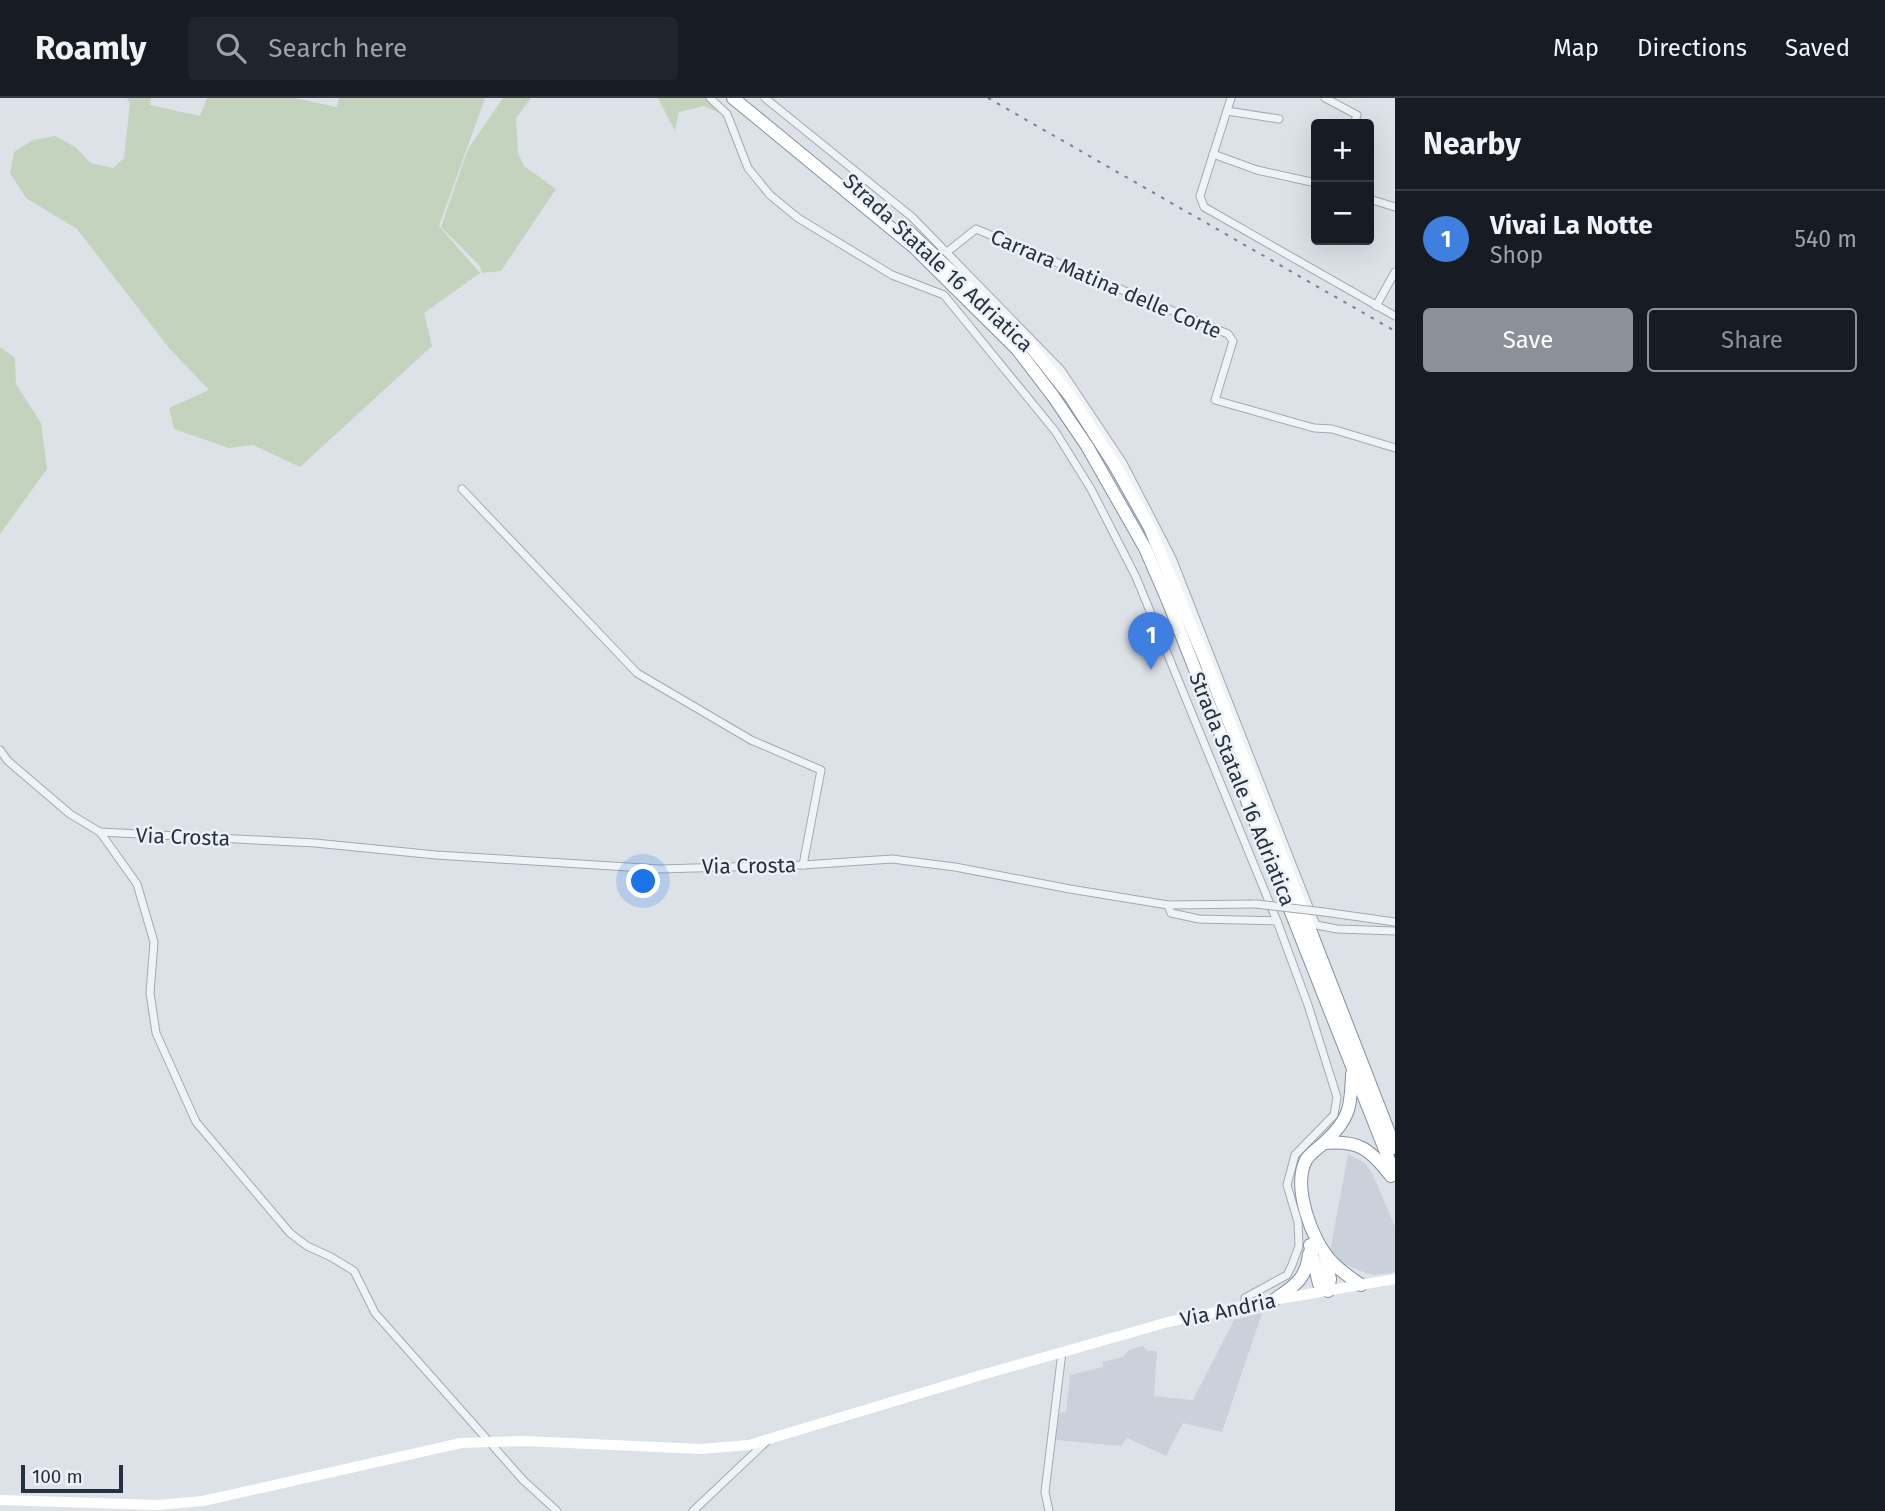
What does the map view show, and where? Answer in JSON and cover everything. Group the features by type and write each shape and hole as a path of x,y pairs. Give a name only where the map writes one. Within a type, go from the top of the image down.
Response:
{"highway":[{"name":"Strada Statale 16 Adriatica","path":"733,98 914,247 1017,349 1087,446 1145,548 1168,601 1395,1175"},
{"name":"Strada Statale 16 Adriatica","path":"747,98 922,243 1028,343 1070,396 1114,464 1149,526 1205,660 1395,1149"},
{"path":"1328,1291 1328,1264 1315,1244 1301,1192 1301,1175 1311,1153 1341,1127 1348,1116 1352,1067"},
{"path":"1324,1143 1344,1142 1362,1147 1376,1157 1395,1181"},
{"path":"1315,1244 1361,1285"},
{"path":"1274,1300 1299,1283 1315,1244"}],"main road":[{"name":"Via Andria","path":"0,1500 157,1505 203,1502 461,1443 524,1441 701,1449 749,1445 1168,1322 1395,1279"}],"street":[{"path":"710,98 727,114 748,169 770,195 798,218 892,275 944,295 1055,431 1091,489 1136,577 1278,921 1337,1097 1334,1115 1295,1154 1287,1185 1298,1222 1299,1246 1292,1265 1287,1275 1245,1298 1244,1306"},
{"path":"765,98 912,217 1061,370 1123,464 1172,558 1316,925 1337,929 1395,931"},
{"path":"1231,98 1200,196 1204,207 1395,316"},
{"path":"1325,98 1357,115 1356,119"},
{"path":"1227,111 1279,119"},
{"path":"1213,154 1257,170 1311,182"},
{"path":"1374,201 1395,207"},
{"name":"Carrara Matina delle Corte","path":"947,251 976,229 1228,334 1233,341 1215,400 1314,428 1332,429 1395,448"},
{"path":"1376,306 1395,272"},
{"path":"462,489 637,673 751,740 821,770 803,865"},
{"path":"0,750 8,761 70,814 100,832 137,884 155,942 150,992 156,1033 196,1122 290,1233 307,1246 354,1271 375,1314 523,1480 557,1511"},
{"name":"Via Crosta","path":"100,832 314,843 436,855 660,869 803,865 892,859 955,867 1168,905 1256,904 1395,922"},
{"path":"1168,905 1171,913 1199,919 1278,921"},
{"path":"1049,1511 1045,1492 1062,1352"},
{"path":"693,1511 767,1440"}],"shaded area":[{"path":"1348,1154 1365,1163 1373,1175 1395,1227 1395,1272 1374,1275 1363,1272 1344,1264 1330,1252"},
{"path":"1262,1313 1222,1432 1183,1423 1166,1456 1127,1438 1121,1446 1056,1440 1059,1414 1066,1411 1070,1375 1103,1367 1103,1362 1123,1357 1129,1350 1143,1346 1147,1351 1157,1351 1154,1396 1193,1400 1234,1320"}],"green space":[{"path":"127,98 151,98 150,105 200,116 207,98 294,98 337,107 339,98 485,98 439,226 480,273 424,313 432,346 300,467 253,445 229,448 174,429 169,408 209,390 169,348 77,229 26,198 10,173 14,152 33,140 55,136 75,147 91,163 113,168 124,158 130,104"},
{"path":"503,98 531,98 516,118 518,153 524,166 556,189 501,271 482,273 480,266 441,227 468,149"},
{"path":"658,98 707,98 725,115 704,106 679,112 675,131"},
{"path":"0,347 15,358 16,384 41,423 47,469 0,534"}],"railway":[{"path":"988,98 1395,331"}],"place":[{"name":"Vivai La Notte","path":"1151,670"}]}
